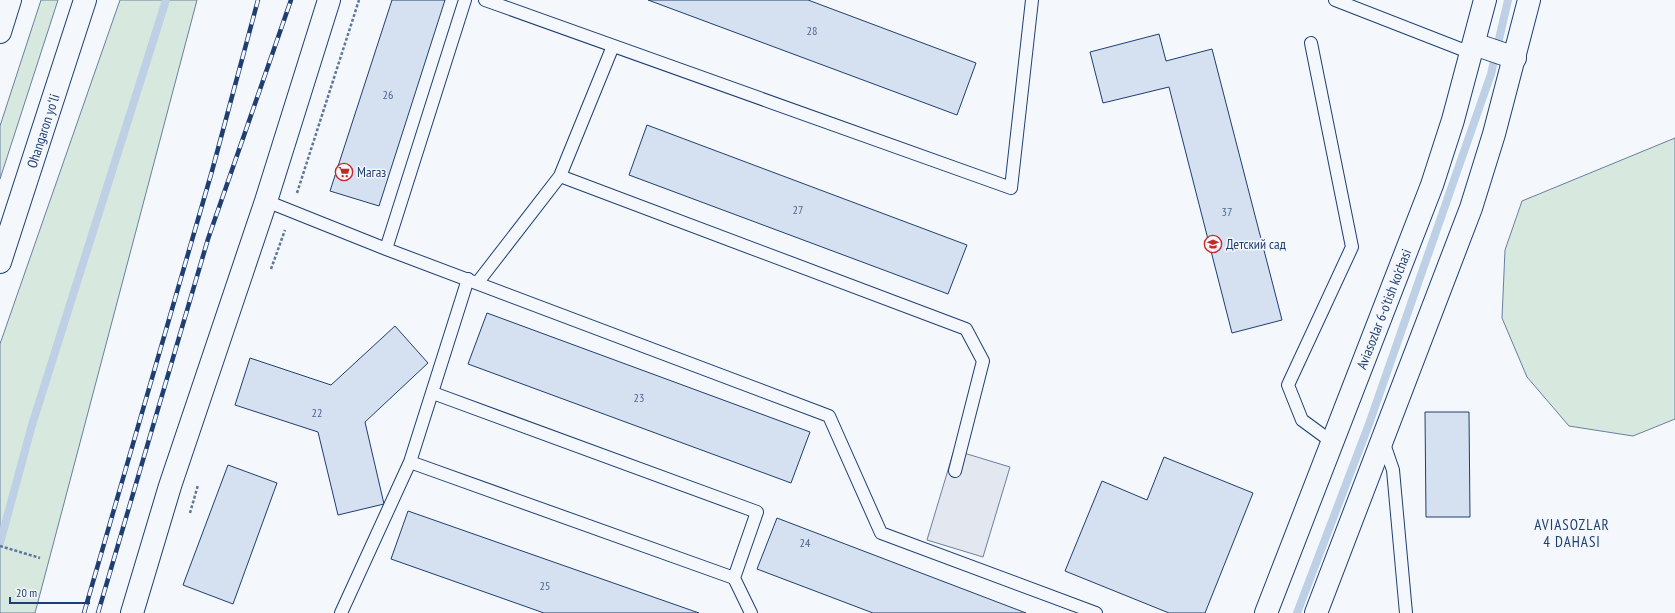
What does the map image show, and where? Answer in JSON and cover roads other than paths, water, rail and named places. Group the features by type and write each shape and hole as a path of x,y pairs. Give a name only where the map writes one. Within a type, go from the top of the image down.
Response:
{"main road":[{"path":"0,32 10,0"},
{"name":"Ohangaron yoʻli","path":"0,262 85,0"},
{"path":"132,613 170,486 266,201 329,0"},
{"name":"Aviasozlar 6-o'tish ko'chasi","path":"1266,613 1432,184 1477,48 1485,0"},
{"path":"1316,613 1471,208 1494,134 1511,57 1529,0"},
{"path":"1477,48 1511,57"}],"lane":[{"path":"386,248 466,0"},
{"path":"485,0 1011,188 1032,0"},
{"path":"1335,0 1477,48"},
{"path":"1311,42 1352,247 1288,385 1302,420 1332,442"},
{"path":"341,613 410,462 473,281 560,176 613,46"},
{"path":"560,176 966,329 983,361 955,471"},
{"path":"266,201 829,416 881,533 1096,613"},
{"path":"433,394 757,512 734,578"},
{"path":"1382,440 1392,470 1406,613"},
{"path":"410,462 734,578 751,613"}],"waterway":[{"path":"0,543 32,425 166,0"},
{"path":"1297,613 1369,424 1491,74 1508,0"}],"railway":[{"path":"84,613 212,171 258,0"},
{"path":"98,613 208,239 291,0"}],"place":[{"name":"Магаз","path":"344,172"},
{"name":"Детский сад","path":"1213,244"}],"district":[{"name":"AVIASOZLAR 4 DAHASI","path":"1572,534"}]}
